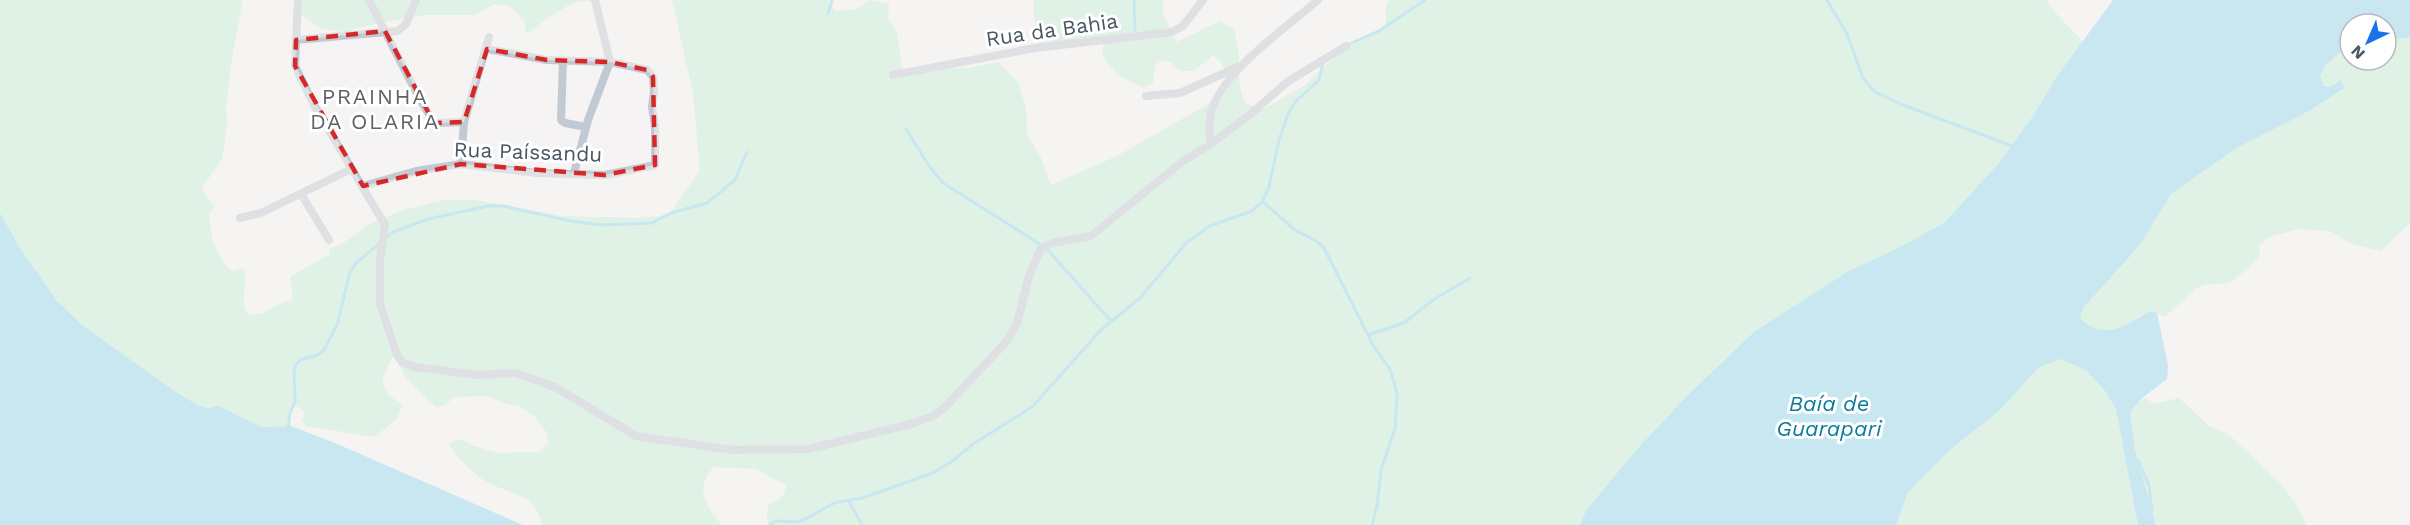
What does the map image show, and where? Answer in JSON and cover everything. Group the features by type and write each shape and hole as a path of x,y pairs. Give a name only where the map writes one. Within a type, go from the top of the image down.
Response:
{"street":[{"path":"298,0 295,66 314,105 385,225 380,259 380,304 394,348 403,363 415,367 477,375 515,373 557,388 636,436 733,450 808,449 911,424 933,416 945,407 1006,342 1017,324 1029,276 1041,248 1053,243 1091,236 1183,161 1211,144 1287,82 1346,46"},
{"path":"369,0 434,123 464,122"},
{"path":"296,40 398,31 406,24 416,0"},
{"path":"574,173 586,127 610,62 595,0"},
{"name":"Rua da Bahia","path":"893,75 1035,48 1172,32 1184,26 1203,0"},
{"path":"1211,144 1209,126 1211,112 1221,91 1239,67 1318,0"},
{"path":"461,164 464,122 489,37"},
{"path":"487,49 563,62 610,62"},
{"path":"563,62 561,120 586,127"},
{"name":"Rua Paíssandu","path":"363,186 416,171 461,164 537,173 605,175 655,165 653,77 647,70 610,62"},
{"path":"1146,96 1180,93 1239,67"},
{"path":"240,218 261,213 351,169"},
{"path":"301,194 330,240"}],"highlighted area":[{"path":"385,31 434,123 464,122 487,49 547,60 610,62 647,70 653,77 655,165 605,175 461,164 363,186 295,66 296,40"}],"green space":[{"path":"0,0 243,0 232,57 222,159 201,189 215,207 209,214 212,238 221,259 232,271 244,268 245,308 248,314 255,315 291,301 293,296 290,277 330,254 329,249 344,243 369,224 403,210 444,200 475,200 562,216 637,218 660,216 672,211 700,170 693,93 672,0 827,0 835,11 857,9 870,0 889,4 888,18 897,34 903,75 934,72 936,68 969,68 999,62 1019,84 1026,109 1027,134 1042,160 1051,185 1117,156 1214,101 1219,103 1237,74 1227,73 1220,61 1213,55 1194,71 1181,71 1170,62 1162,60 1155,65 1153,83 1144,87 1127,79 1110,65 1103,55 1104,40 1032,48 1040,40 1034,16 1034,0 1164,0 1162,13 1177,42 1220,21 1235,30 1240,82 1246,104 1264,109 1304,86 1321,69 1359,40 1386,25 1386,8 1389,0 2047,0 2052,9 2083,42 2055,79 2035,113 1999,163 1944,223 1847,272 1786,312 1687,396 1639,447 1587,509 1578,525 768,525 769,504 781,498 786,485 756,469 714,467 704,482 703,489 707,504 722,525 542,525 539,515 529,501 479,477 449,445 461,439 474,446 499,453 539,452 549,442 547,433 535,417 520,406 507,404 487,396 455,397 443,406 436,407 406,378 394,356 382,381 388,395 403,405 396,420 374,437 306,426 302,420 305,412 298,406 292,408 288,415 291,426 262,427 235,413 198,405 176,392 83,326 57,301 20,248 0,213"},
{"path":"302,0 602,0 581,1 565,7 527,34 524,21 510,6 494,4 475,15 425,15 378,23 345,32 322,29 302,15"},
{"path":"2398,37 2410,37 2410,223 2381,251 2352,244 2330,231 2299,229 2269,237 2259,246 2260,257 2233,281 2207,284 2196,288 2165,317 2150,311 2124,326 2106,330 2089,325 2080,318 2083,308 2140,245 2171,194 2235,149 2309,111 2344,88 2341,80 2331,87 2324,88 2320,75 2326,65 2338,54 2338,72 2398,72"},
{"path":"2061,359 2087,371 2106,392 2116,409 2138,525 1896,525 1908,492 1951,449 1999,411 2039,367"},
{"path":"2144,397 2154,404 2179,398 2209,426 2228,434 2280,483 2295,503 2307,525 2156,525 2135,450 2130,413"}],"water":[{"name":"Baía de Guarapari","path":"2113,0 2410,0 2410,37 2398,38 2398,12 2338,12 2338,54 2326,65 2320,76 2324,87 2331,87 2341,80 2344,88 2309,111 2235,149 2171,194 2140,245 2083,308 2080,318 2089,325 2106,330 2124,326 2150,311 2157,313 2168,365 2167,379 2142,398 2130,413 2135,450 2156,525 2138,525 2116,409 2106,392 2087,371 2061,359 2039,367 1999,411 1951,449 1908,492 1896,525 1579,525 1587,509 1639,447 1687,396 1754,332 1847,272 1944,223 1999,163 2035,113 2055,79"},
{"path":"0,213 20,248 57,301 83,326 176,392 198,405 208,408 219,406 262,427 291,426 523,525 0,525"}],"waterway":[{"path":"828,14 832,0"},
{"path":"1134,0 1135,30"},
{"path":"1347,45 1379,31 1425,0"},
{"path":"1827,0 1847,34 1863,78 1875,92 1903,105 2015,147"},
{"path":"770,525 776,521 797,522 834,503 862,498 933,473 973,444 1032,407 1100,331 1141,297 1187,242 1210,226 1252,211 1262,202 1269,187 1279,140 1288,114 1296,101 1319,80 1323,63"},
{"path":"906,129 929,166 943,183 1046,248 1111,321"},
{"path":"288,428 290,413 295,402 294,372 296,365 300,360 318,355 324,350 337,325 350,272 357,262 393,232 428,219 488,206 503,206 570,221 601,225 652,223 671,213 707,203 735,180 747,152"},
{"path":"1263,202 1295,230 1324,248 1373,345 1390,369 1397,393 1395,429 1381,470 1377,506 1372,525"},
{"path":"1368,335 1404,323 1433,300 1470,278"},
{"path":"2138,460 2149,486 2152,511"},
{"path":"849,501 862,525"}],"district":[{"name":"PRAINHA DA OLARIA","path":"375,108"}]}
